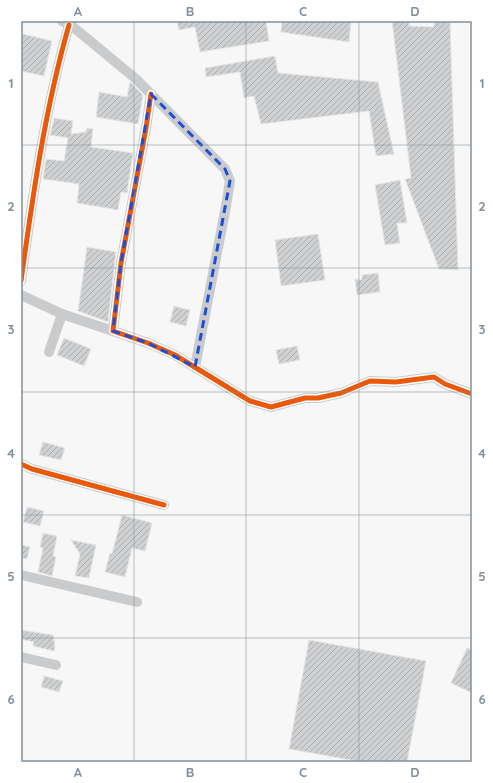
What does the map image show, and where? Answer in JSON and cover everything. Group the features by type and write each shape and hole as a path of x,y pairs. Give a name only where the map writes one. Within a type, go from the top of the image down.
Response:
{"street":[{"path":"21,281 44,133 66,23 136,79 225,170 230,181 195,367"},
{"path":"113,331 121,264 151,94"},
{"path":"21,295 62,314 148,343 175,355 250,401 271,407 305,398 318,398 341,393 370,381 396,382 434,377 445,384 472,394"},
{"path":"49,352 62,314"},
{"path":"21,464 32,469 164,505"},
{"path":"21,575 137,602"},
{"path":"21,657 56,665"}],"highlighted area":[{"path":"151,94 225,169 230,181 195,367 148,343 113,331 121,263"}],"building":[{"path":"177,21 266,21 269,41 200,52 195,27 179,30"},
{"path":"282,21 351,22 349,42 281,32"},
{"path":"392,21 409,21 409,26 434,27 434,21 450,21 458,270 439,269 405,179 411,178"},
{"path":"23,34 52,41 44,76 21,71 21,45"},
{"path":"275,56 278,73 378,82 394,154 376,156 369,111 261,124 254,96 244,98 240,72 206,77 205,68"},
{"path":"130,82 143,95 138,124 96,117 99,92 127,97"},
{"path":"54,118 73,121 71,134 86,132 87,128 93,129 91,147 133,153 127,193 121,192 118,210 77,203 79,184 43,179 46,159 64,161 68,138 50,135"},
{"path":"400,180 407,223 397,223 400,243 385,245 375,185"},
{"path":"318,234 325,280 281,286 275,240"},
{"path":"87,247 116,252 108,322 78,311"},
{"path":"378,273 380,292 357,295 355,279 362,280 362,275"},
{"path":"174,306 190,310 186,326 170,322"},
{"path":"64,338 91,349 84,366 57,355"},
{"path":"297,346 300,360 279,364 276,350"},
{"path":"43,442 65,448 61,460 39,455"},
{"path":"27,507 44,511 40,526 23,522"},
{"path":"122,515 152,523 145,551 132,548 125,577 105,572 110,553 112,554"},
{"path":"43,533 57,536 53,556 56,557 52,576 38,572 43,548 40,547"},
{"path":"71,540 96,545 89,578 75,576 80,554"},
{"path":"21,545 30,547 27,559 21,558"},
{"path":"21,630 53,635 55,646 54,651 33,646 34,642 21,639"},
{"path":"309,640 426,661 407,762 362,762 289,749"},
{"path":"467,648 472,650 472,693 451,683"},
{"path":"44,676 63,681 59,692 41,687"}],"cycle path":[{"path":"21,281 46,120 69,25"},
{"path":"151,94 121,263 113,331 148,343 175,355 250,401 271,407 305,398 318,398 341,393 370,381 396,382 434,377 445,384 472,394"},
{"path":"21,464 32,469 164,505"}]}
